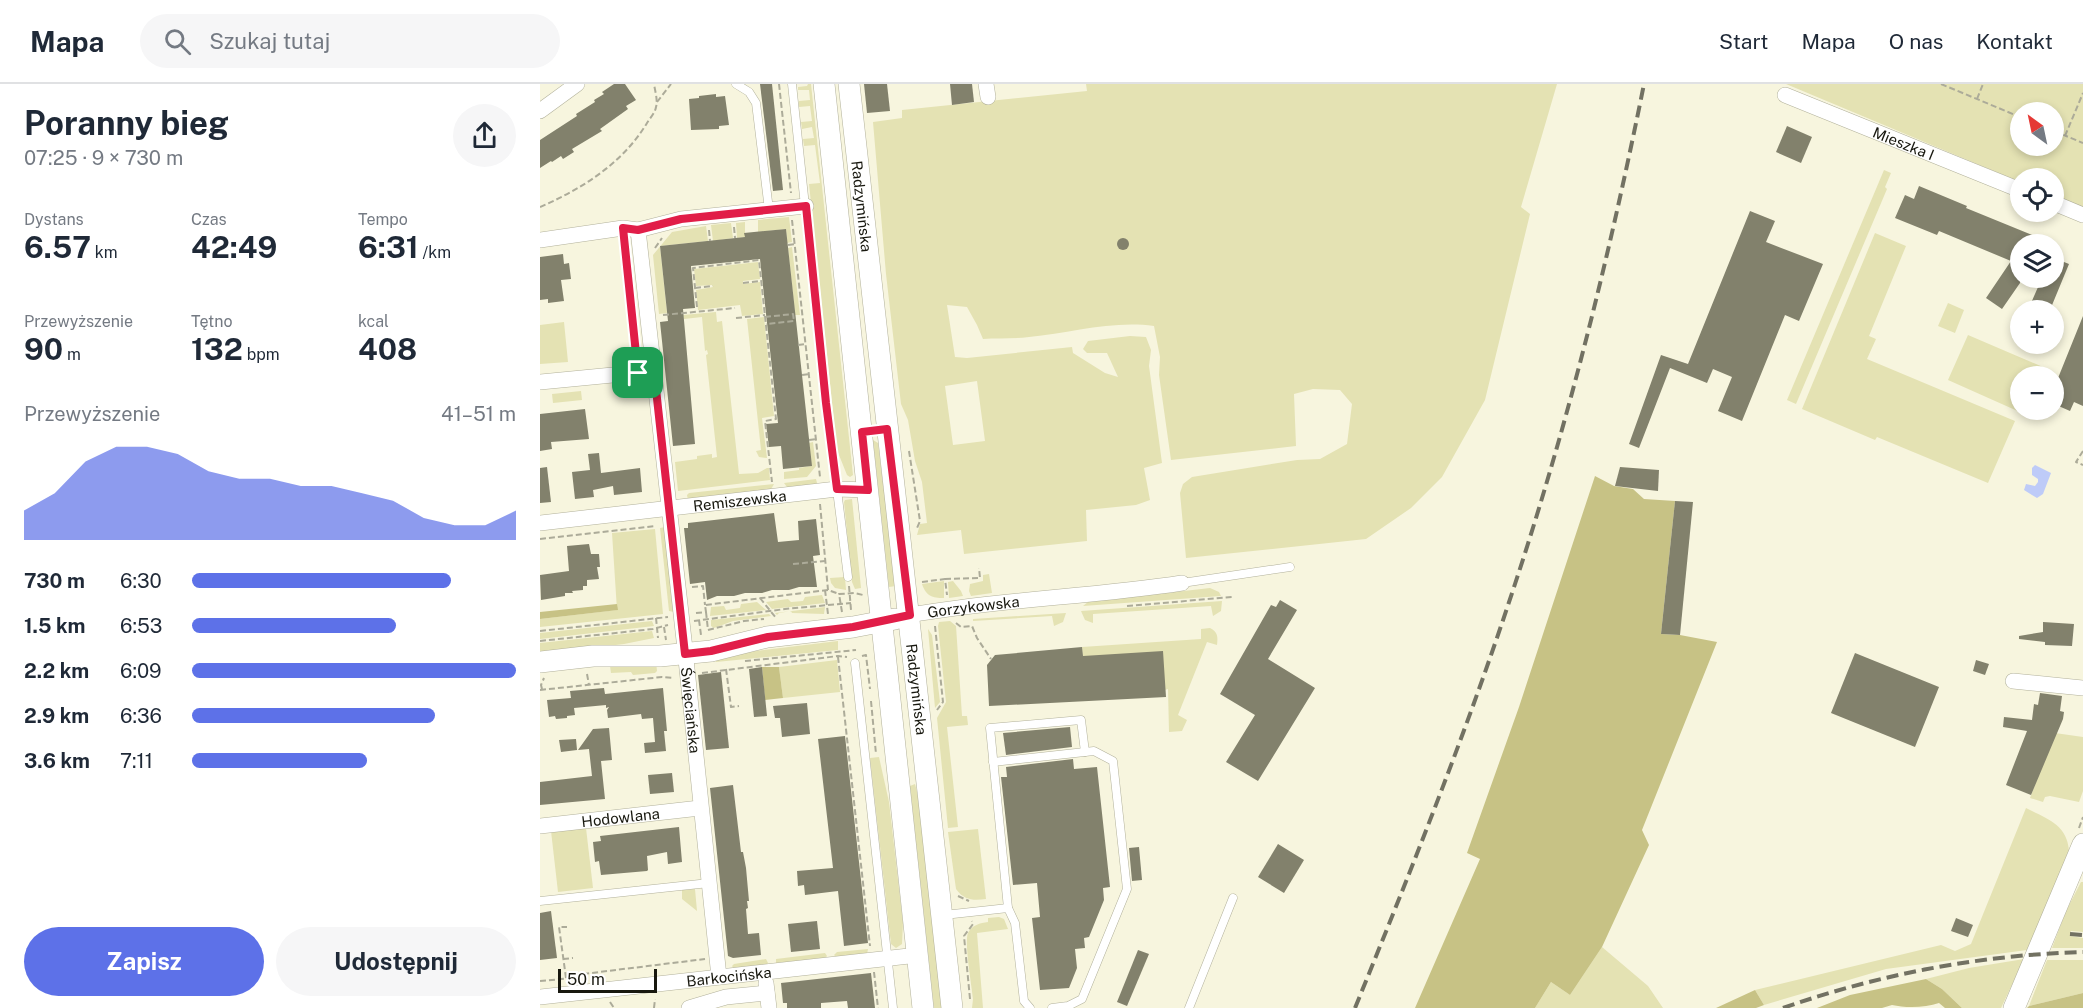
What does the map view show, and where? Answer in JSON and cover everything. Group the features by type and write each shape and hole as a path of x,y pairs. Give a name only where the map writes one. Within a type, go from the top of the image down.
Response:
{"main road":[{"name":"Radzymińska","path":"824,84 923,1008"},
{"name":"Radzymińska","path":"849,84 952,1008"},
{"path":"862,432 887,429"},
{"name":"Gorzykowska","path":"543,667 590,662 682,635 711,651 772,627 853,627 910,615"},
{"path":"2014,1008 2083,844"}],"street":[{"path":"540,111 577,84"},
{"name":"Mieszka I","path":"1785,95 2010,186"},
{"path":"540,240 623,228 638,230 681,219 799,207"},
{"path":"2064,208 2083,215"},
{"name":"Święciańska","path":"638,230 718,969"},
{"path":"540,382 654,371"},
{"name":"Remiszewska","path":"540,523 669,516 822,490 868,490"},
{"name":"Gorzykowska","path":"910,615 1182,583"},
{"path":"2013,681 2083,687"},
{"name":"Hodowlana","path":"540,826 700,808"},
{"name":"Barkocińska","path":"540,997 559,1002 718,969 765,972 918,955"},
{"path":"689,1008 726,997 768,1000 765,972"}],"lane":[{"path":"736,84 749,92 756,103 769,210"},
{"path":"792,84 799,207 848,577"},
{"path":"1182,583 1290,567"},
{"path":"855,663 893,1008"},
{"path":"1030,1008 1024,1001 1015,923 1008,908 990,728 1081,720 1085,752"},
{"path":"993,762 1094,751 1113,761 1127,889 1082,999 1068,1006 1052,1008"},
{"path":"540,901 709,883"},
{"path":"1189,1008 1233,898"},
{"path":"942,915 1008,908"}],"path":[{"path":"540,207 566,196 603,172 642,132 656,109 654,84"},
{"path":"657,102 671,84"},
{"path":"778,84 799,207 795,244 822,490 819,508 829,617"},
{"path":"1941,84 2010,113"},
{"path":"1977,99 1983,84"},
{"path":"2083,93 2065,136 2083,143"},
{"path":"733,221 735,238"},
{"path":"708,224 710,241"},
{"path":"650,253 663,237"},
{"path":"788,245 795,244"},
{"path":"697,307 693,268 759,260 776,419 765,420 772,482"},
{"path":"626,263 638,373"},
{"path":"743,283 761,281"},
{"path":"695,288 713,286"},
{"path":"667,315 735,308"},
{"path":"736,318 793,314 794,321 766,324"},
{"path":"798,345 806,344"},
{"path":"802,375 809,374"},
{"path":"809,440 816,439"},
{"path":"2083,451 2076,462 2083,465"},
{"path":"540,539 669,516"},
{"path":"793,564 825,561"},
{"path":"920,582 980,578 979,567"},
{"path":"945,579 948,601"},
{"path":"687,588 703,586 709,632 744,621"},
{"path":"705,605 827,590 839,594 863,595"},
{"path":"839,594 842,616"},
{"path":"1119,606 1232,597"},
{"path":"760,598 771,612 772,627"},
{"path":"682,635 699,620 850,603"},
{"path":"690,614 706,612"},
{"path":"540,631 656,618 658,638"},
{"path":"972,618 972,630 991,659"},
{"path":"961,619 951,620 961,627 972,626"},
{"path":"682,635 699,620"},
{"path":"934,715 944,702 935,621"},
{"path":"540,641 664,626 682,635"},
{"path":"664,626 682,635"},
{"path":"845,645 846,656"},
{"path":"745,661 856,650"},
{"path":"694,674 838,656 866,655 877,754 864,755"},
{"path":"838,656 878,1008"},
{"path":"589,684 590,662"},
{"path":"543,667 541,689 682,677"},
{"path":"726,669 731,707 739,706"},
{"path":"560,682 561,687"},
{"path":"566,978 560,927 567,927"},
{"path":"563,959 573,958"},
{"path":"540,981 705,960 705,963 718,969"}],"shaded area":[{"path":"811,84 853,475 850,477 847,475 837,450 809,184 820,183 815,145 804,146 803,139 814,138 812,127 802,129 801,122 812,121 810,106 799,107 799,101 810,100 809,90 798,90 798,87"},
{"path":"1086,84 1557,84 1521,207 1530,214 1485,400 1442,477 1411,508 1366,539 1186,558 1180,493 1183,484 1192,477 1297,460 1320,459 1347,444 1352,404 1340,390 1313,389 1294,394 1296,446 1171,460 1159,375 1160,357 1154,326 1107,326 1023,338 983,339 967,307 947,305 955,357 967,358 1072,347 1073,353 1105,373 1118,377 1107,353 1087,353 1083,349 1088,341 1130,336 1146,337 1151,350 1149,366 1162,463 1144,468 1150,500 1136,505 1086,510 1087,541 964,554 961,530 917,535 920,524 927,523 922,482 915,461 908,420 901,404 886,274 873,122 902,118 902,110 1087,91","holes":["977,381 985,441 953,445 945,386"]},
{"path":"1786,84 2083,84 2083,208 2064,199 2064,168 2010,168 2010,178"},
{"path":"1884,170 1891,173 1885,187 1887,189 1796,404 1787,400"},
{"path":"789,217 792,242 787,243 786,229 758,232 758,220"},
{"path":"745,222 745,237 737,238 736,223"},
{"path":"731,223 733,238 713,241 711,225"},
{"path":"706,226 708,241 660,246 672,232"},
{"path":"1875,233 1906,246 1869,336 1876,339 1867,359 2015,421 1988,483 1877,437 1875,440 1802,409"},
{"path":"660,246 667,313 659,314 653,255"},
{"path":"792,247 800,315 795,315 788,248"},
{"path":"758,262 760,279 743,281 743,284 760,282 763,314 742,316 740,305 698,310 696,290 713,287 712,285 696,286 694,269"},
{"path":"1948,303 1964,310 1955,333 1938,326"},
{"path":"716,312 717,322 722,321 739,474 758,473 769,468 770,480 678,491 675,462 712,454 712,458 717,457 706,355 708,354 707,350 705,351 702,317 684,319 683,315"},
{"path":"764,317 774,416 762,418 767,458 759,457 756,451 761,450 747,319"},
{"path":"564,322 568,362 540,364 540,325"},
{"path":"1968,335 2041,366 2010,366 2010,408 1948,380"},
{"path":"581,391 582,400 553,403 552,394"},
{"path":"873,440 878,443 896,586 889,587"},
{"path":"813,442 816,466 807,477 784,479 784,472 811,466 809,443"},
{"path":"1595,476 1614,486 1633,489 1644,499 1675,501 1661,634 1717,642 1642,830 1649,845 1602,947 1570,995 1551,982 1535,1008 1415,1008 1480,859 1467,853 1519,707"},
{"path":"816,479 818,487 787,487 784,483"},
{"path":"774,484 770,491 688,501 687,495 689,493"},
{"path":"852,499 861,588 855,589 852,582 844,502"},
{"path":"665,527 674,612 669,611 660,528"},
{"path":"655,529 663,614 540,627 540,619 617,610 612,533"},
{"path":"989,574 992,593 971,596 970,584 983,581 983,575"},
{"path":"845,577 846,590 835,588 831,583 830,578"},
{"path":"944,581 944,598 930,596 922,584"},
{"path":"953,581 963,596 949,598 948,582"},
{"path":"1210,588 1219,592 1221,596 1083,606 1088,602"},
{"path":"822,595 825,603 772,609 766,602 788,599 791,602 803,601 805,597"},
{"path":"1222,601 1221,611 1213,616 1211,606 1093,614 1093,623 1085,620 1081,611"},
{"path":"757,602 766,610 710,616 711,607 724,606 726,610 740,608 741,604"},
{"path":"617,604 618,610 540,619 540,612"},
{"path":"825,607 824,614 792,613 791,611"},
{"path":"1066,613 1063,622 1054,626 1052,616 973,621 973,619"},
{"path":"769,614 771,616 733,621 714,628 711,626 711,620"},
{"path":"652,621 654,626 540,639 540,633"},
{"path":"950,621 956,626 962,716 967,716 968,725 947,727 958,827 948,828 937,718 946,702 938,626 939,622"},
{"path":"1210,628 1217,635 1217,645 1207,642 1178,715 1187,720 1182,731 1169,732 1168,689 1165,690 1083,664 1082,647 1201,639 1201,629"},
{"path":"928,629 932,635 940,702 935,708"},
{"path":"652,631 654,638 540,654 540,643"},
{"path":"838,641 838,650 716,662 715,656"},
{"path":"837,660 840,692 783,698 779,667"},
{"path":"656,661 657,671 655,673 633,675 631,672 611,673 610,666"},
{"path":"762,667 779,667 783,698 765,700"},
{"path":"2055,733 2083,737 2083,791 2079,802 2050,796 2045,797 2043,802 2030,798"},
{"path":"879,757 889,802 903,923 902,944 896,948 891,944 870,758"},
{"path":"915,784 919,800 942,1008 934,1008 910,786"},
{"path":"2026,808 2060,828 2069,851 2027,950 1886,969 1764,1005 1755,990 1941,945 1955,951 1971,944"},
{"path":"586,828 593,888 558,892 551,831"},
{"path":"978,829 986,899 977,900 966,898 956,889 948,832"},
{"path":"2083,882 2083,932 2071,931 2070,936 2083,938 2083,948 2052,948 2066,911"},
{"path":"695,889 697,911 682,899 682,890"},
{"path":"988,918 1004,919 1008,929 977,933 983,1008 972,1008 968,933 976,925 988,922"},
{"path":"1602,947 1648,986 1663,1008 1535,1008 1551,982 1570,995"},
{"path":"868,949 867,954 836,957 834,955 837,952"},
{"path":"825,953 827,956 825,959 776,963 776,959"},
{"path":"766,959 768,963 766,965 734,969 732,966 734,964"},
{"path":"2024,959 2001,1008 1962,1008 1942,989 1926,979 1969,968"},
{"path":"2047,960 2083,960 2083,993 2029,1006"},
{"path":"1926,979 1942,989 1962,1008 1945,1008 1939,1003 1915,1007 1892,1005 1882,1008 1817,1008 1850,995"},
{"path":"1755,990 1764,1005 1756,1008 1716,1008"},
{"path":"2083,993 2083,1008 2027,1008 2029,1006"}],"water":[{"path":"2035,465 2051,473 2043,494 2037,498 2024,490 2026,484 2035,486 2038,482 2038,479 2032,475 2032,468"}],"building":[{"path":"614,84 625,84 636,100 626,106 628,109 600,129 602,131 572,149 574,152 563,159 561,156 540,168 540,140 577,116 576,114 595,102 594,100 604,94 602,92"},
{"path":"760,84 772,84 783,190 773,191"},
{"path":"864,84 887,84 890,111 867,113"},
{"path":"950,84 972,84 974,102 952,105"},
{"path":"716,94 716,97 725,96 729,125 719,126 719,129 691,130 689,99"},
{"path":"1787,126 1812,137 1801,163 1776,152"},
{"path":"1919,186 2030,234 2010,234 2010,261 1939,231 1937,235 1895,218 1905,195 1914,199"},
{"path":"1750,211 1775,221 1766,242 1823,264 1799,321 1785,315 1742,421 1718,411 1732,377 1713,369 1707,383 1670,368 1639,448 1629,444 1661,355 1688,364"},
{"path":"786,229 812,466 783,469 781,446 769,447 766,424 778,423 760,259 691,266 695,308 683,309 695,444 673,446 660,322 668,321 660,246 745,237 744,233"},
{"path":"1123,238 1129,244 1123,250 1117,244"},
{"path":"563,254 564,264 569,263 571,279 561,280 564,301 548,303 548,299 540,300 540,257"},
{"path":"2010,262 2010,288 2017,288 2002,309 1986,298"},
{"path":"2064,262 2069,264 2064,276"},
{"path":"2038,288 2059,288 2054,300 2032,300"},
{"path":"2083,316 2083,406 2074,402 2070,411 2064,408 2063,366"},
{"path":"585,409 589,439 551,442 552,449 540,451 540,414"},
{"path":"599,453 601,473 640,468 642,492 614,495 613,486 593,490 594,497 575,499 572,472 590,470 588,454"},
{"path":"547,467 551,502 540,503 540,468"},
{"path":"1620,467 1659,470 1658,491 1615,486"},
{"path":"1675,501 1693,502 1680,635 1661,634"},
{"path":"774,513 778,542 799,540 798,521 816,519 820,555 813,556 817,587 717,596 707,600 705,582 690,584 684,528 688,528 688,523"},
{"path":"589,544 591,554 599,554 600,567 597,567 599,579 587,580 587,586 583,586 583,590 541,600 540,575 569,571 567,546"},
{"path":"1280,600 1297,610 1268,659 1315,688 1258,781 1226,762 1255,715 1220,694 1271,605 1276,607"},
{"path":"2043,622 2074,624 2072,646 2045,645 2045,642 2019,639 2019,636 2043,632"},
{"path":"1082,647 1083,656 1163,651 1166,697 989,706 987,665 995,655"},
{"path":"1855,653 1939,687 1915,747 1831,713"},
{"path":"1976,660 1989,664 1985,675 1973,671"},
{"path":"762,667 767,716 754,717 749,669"},
{"path":"721,672 729,748 706,750 698,675"},
{"path":"604,688 605,694 663,688 667,731 664,731 666,751 645,753 644,743 655,742 653,718 642,719 641,714 608,718 609,707 606,708 606,705 574,708 575,715 567,716 567,718 549,717 547,700 571,698 570,691"},
{"path":"2040,693 2062,696 2060,711 2064,712 2031,795 2006,785 2027,731 2003,727 2004,717 2032,720 2034,704 2038,705"},
{"path":"807,703 810,734 782,737 780,718 775,718 773,706"},
{"path":"1070,727 1072,747 1006,755 1003,733"},
{"path":"609,728 612,760 601,761 605,799 540,805 540,782 592,776 589,749 578,750 593,729"},
{"path":"845,736 868,943 844,946 838,891 805,895 804,885 798,886 797,871 833,868 818,739"},
{"path":"576,739 577,750 561,752 559,740"},
{"path":"1073,759 1074,769 1097,767 1110,887 1103,888 1104,900 1089,937 1084,938 1085,948 1075,949 1077,968 1069,988 1040,990 1032,918 1040,917 1037,883 1013,885 1001,777 1007,777 1006,767"},
{"path":"672,773 674,792 650,794 648,775"},
{"path":"733,785 741,852 743,852 746,868 749,901 747,901 748,908 746,909 748,934 759,933 761,955 733,958 728,956 710,788"},
{"path":"679,827 682,862 668,864 667,852 647,856 647,871 601,875 599,861 595,862 593,842 601,841 600,836"},
{"path":"1278,844 1304,860 1284,893 1258,877"},
{"path":"1139,847 1142,880 1132,881 1129,848"},
{"path":"551,911 557,958 540,960 540,913"},
{"path":"1956,918 1973,925 1968,937 1951,931"},
{"path":"817,921 820,949 791,952 788,924"},
{"path":"1138,950 1149,954 1127,1006 1117,1002"},
{"path":"871,973 875,1008 848,1008 847,1001 821,1003 821,1008 787,1008 787,1003 783,1003 781,983"}],"railway":[{"path":"1355,1008 1459,745 1535,522 1587,336 1644,84"},
{"path":"2070,934 2083,935"},
{"path":"1783,1008 1856,985 1931,968 2006,957 2083,952"}],"route":[{"path":"806,206 837,489 868,490 862,432 887,429 910,615 853,627 768,637 711,651 685,654 654,371 638,373 623,228 638,230 681,219 806,206"}]}
